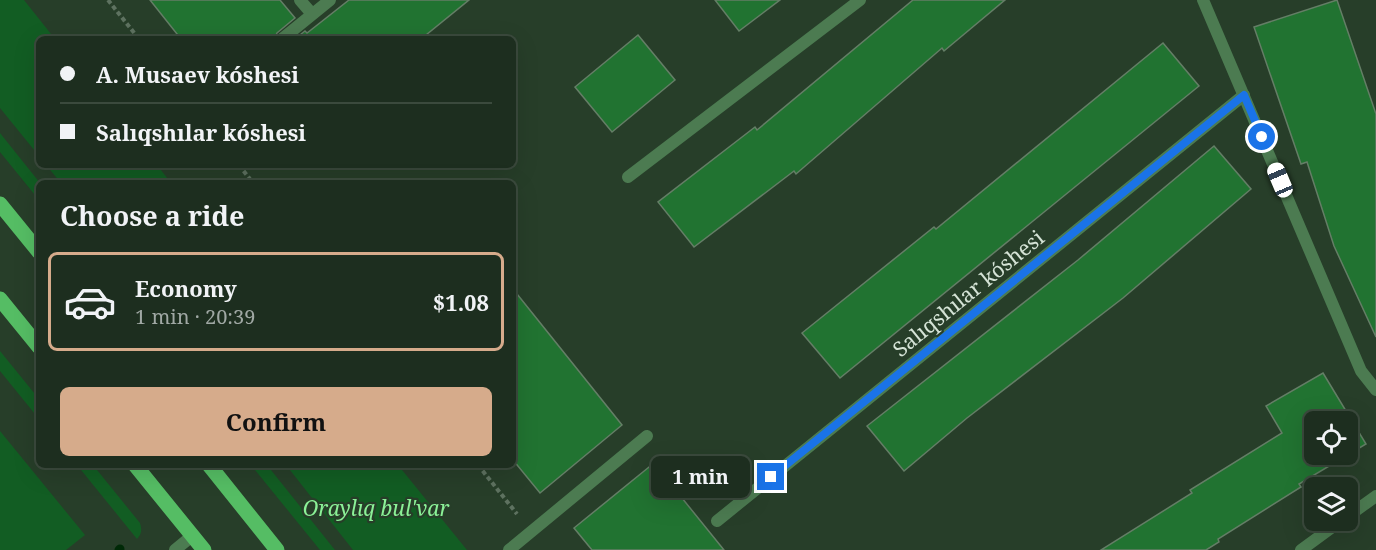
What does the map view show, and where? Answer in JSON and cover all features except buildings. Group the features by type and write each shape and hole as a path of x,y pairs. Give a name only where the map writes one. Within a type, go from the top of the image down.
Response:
{"main road":[{"path":"0,204 36,248"},
{"path":"0,299 36,343"},
{"path":"137,468 204,550"},
{"path":"211,468 277,550"}],"street":[{"path":"300,0 312,14"},
{"path":"286,36 330,0"},
{"path":"628,177 860,0"},
{"path":"1203,0 1361,371 1376,390"},
{"name":"Salıqshılar kóshesi","path":"717,521 1244,95"},
{"path":"509,550 647,436"},
{"path":"1358,509 1376,496"},
{"path":"1301,550 1327,531"},
{"path":"175,550 192,536"}],"path":[{"path":"108,0 137,36"},
{"path":"240,168 250,180"},
{"path":"480,468 531,531"}],"green space":[{"path":"0,0 24,0 53,36 36,36 36,152 0,108"},
{"path":"0,133 38,180 36,196 0,152"},
{"path":"48,168 159,168 169,180 58,180"},
{"path":"0,351 36,395 36,415 0,371"},
{"path":"0,431 85,535 66,550 0,550"},
{"path":"79,468 95,468 140,523 141,531 137,539"},
{"path":"253,468 269,468 335,550 320,550"},
{"name":"Oraylıq bul'var","path":"288,468 400,468 467,550 353,550"}],"route":[{"path":"771,477 1244,95 1262,137"}]}
